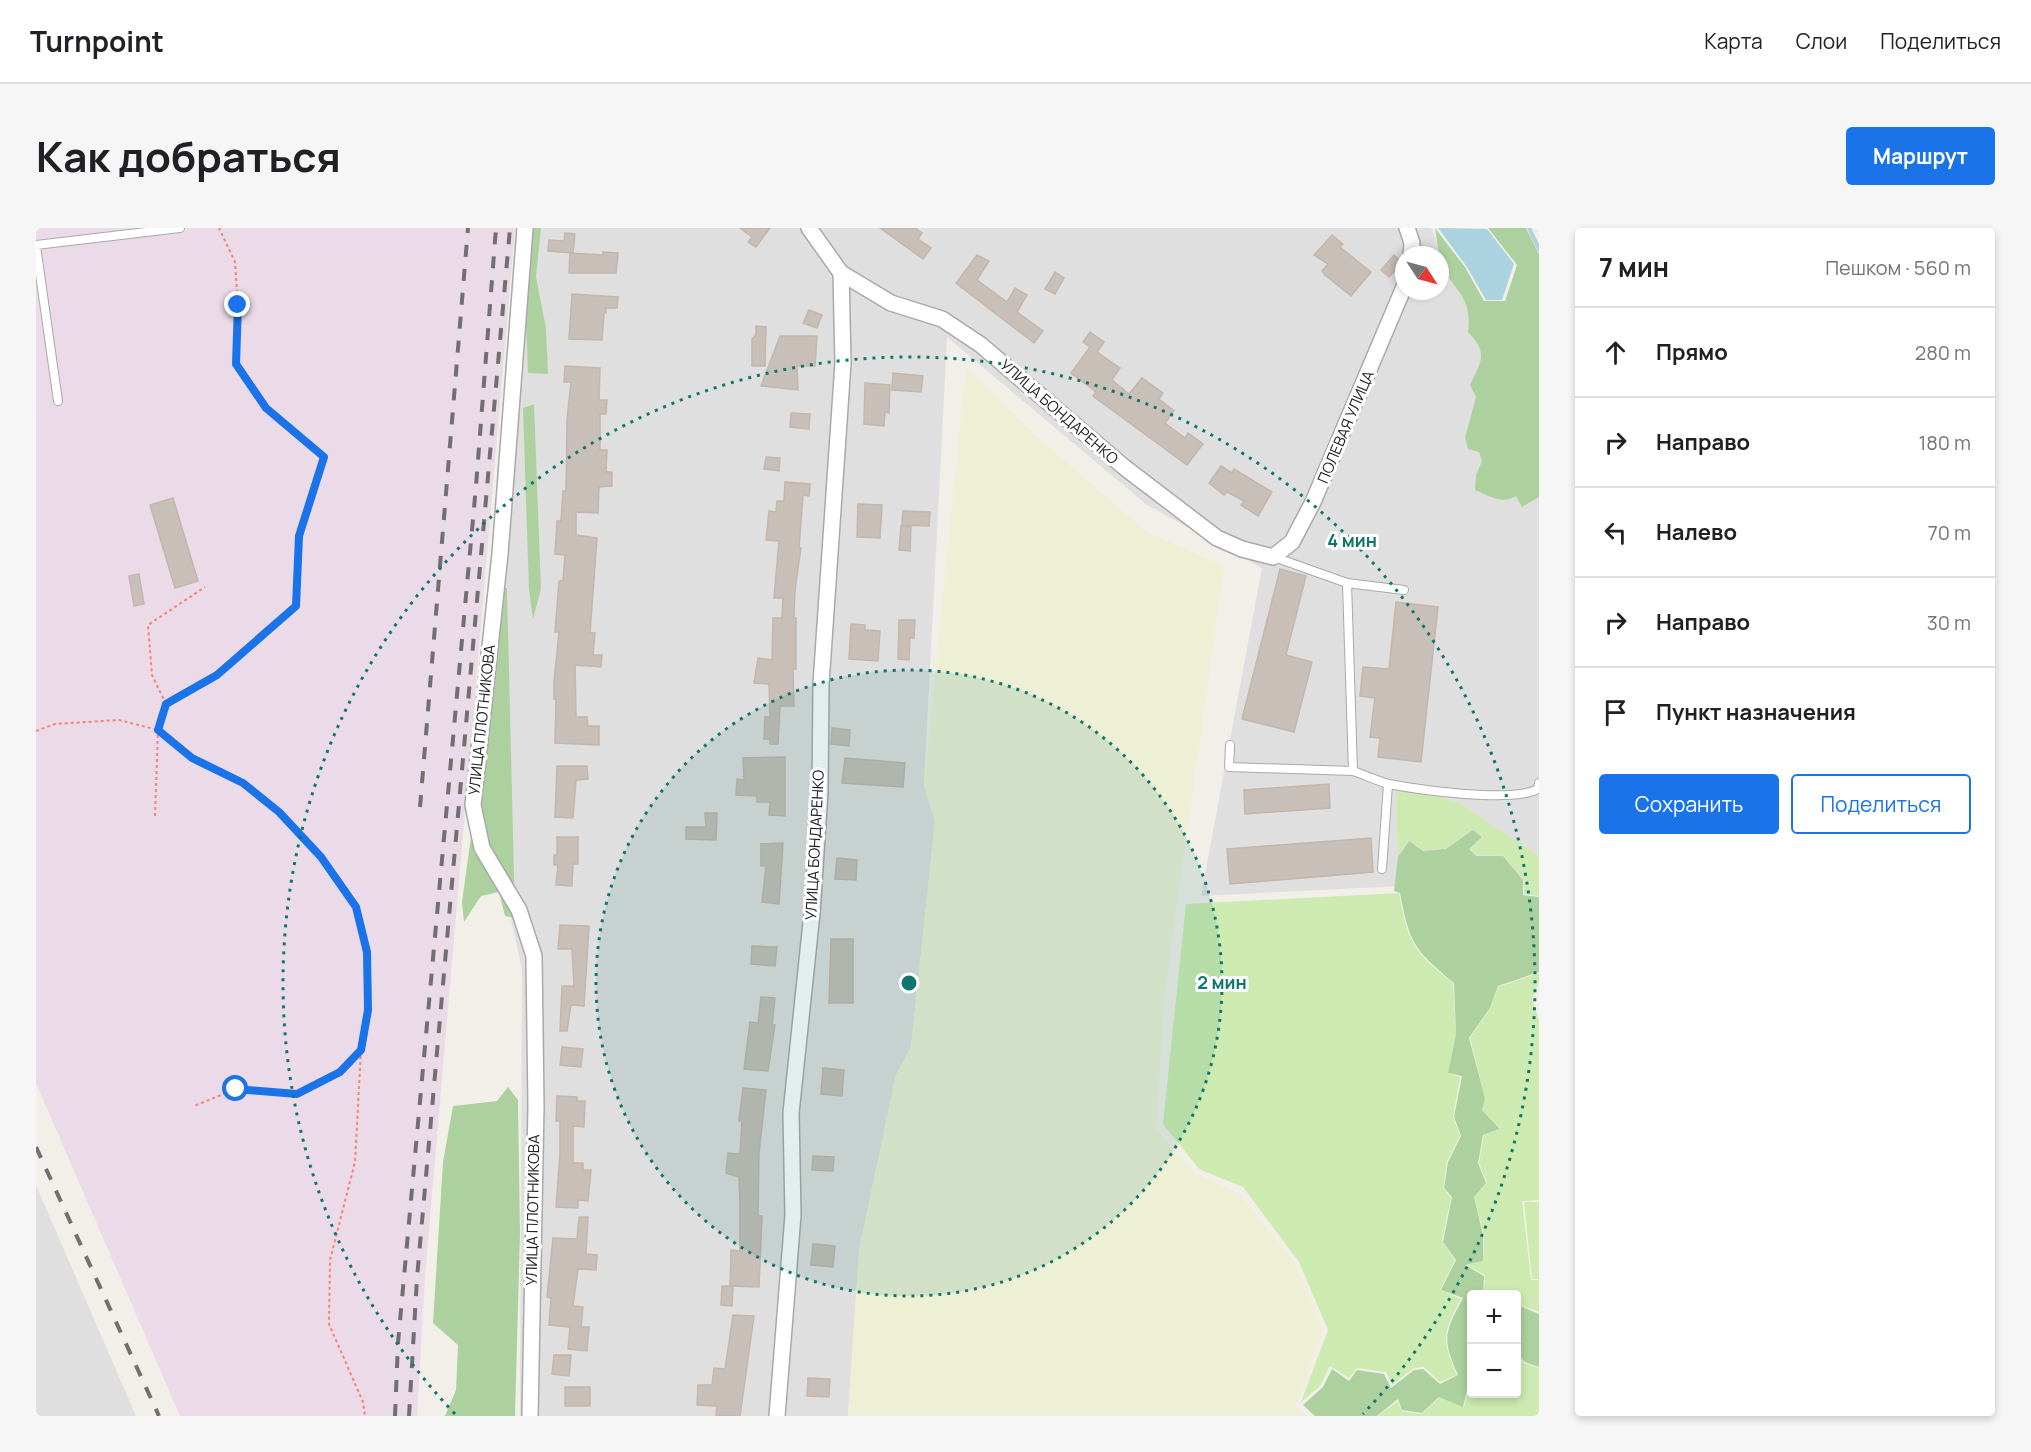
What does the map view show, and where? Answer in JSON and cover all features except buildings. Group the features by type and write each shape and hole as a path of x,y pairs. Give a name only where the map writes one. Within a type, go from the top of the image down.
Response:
{"street":[{"name":"УЛИЦА ПЛОТНИКОВА","path":"525,228 500,554 473,805 482,848 519,910 534,956 536,1106 530,1416"},
{"name":"УЛИЦА БОНДАРЕНКО","path":"809,228 840,273 891,303 942,319 981,345 1124,467 1217,538 1242,549 1273,557"},
{"path":"1407,228 1412,246"},
{"name":"УЛИЦА БОНДАРЕНКО","path":"777,1416 794,1215 791,1113 812,913 820,794 822,673 843,363 840,273"},
{"name":"ПОЛЕВАЯ УЛИЦА","path":"1273,557 1293,542 1313,502 1398,300"}],"lane":[{"path":"58,401 36,246 180,228"},
{"path":"1273,557 1347,583 1404,590"},
{"path":"1347,583 1353,771"},
{"path":"1230,745 1229,767 1353,771 1388,784 1489,794 1528,794 1538,789 1539,783"},
{"path":"1382,869 1388,784"}],"path":[{"path":"166,704 217,675 296,606 299,536 324,457 266,408 236,364 238,305 235,262 219,228"},
{"path":"155,816 158,730 166,704 152,675 148,625 205,587"},
{"path":"36,731 55,724 119,720 158,730 192,758 243,783 279,812 321,857 356,907 367,952 368,1010 361,1050 355,1162 330,1260 329,1324 363,1402 365,1416"},
{"path":"194,1106 236,1089 297,1094 340,1072 361,1050"}],"shaded area":[{"path":"36,228 515,228 425,1277 417,1416 180,1416 36,1083"},
{"path":"517,228 1431,228 1439,246 1395,246 1395,300 1449,300 1449,266 1501,352 1539,461 1539,879 1201,896 1262,568 1147,505 947,337 924,785 935,821 911,1047 896,1075 859,1250 848,1416 520,1416 522,969 497,855"},
{"path":"36,1185 136,1416 36,1416"}],"green space":[{"path":"530,228 541,228 536,277 546,328 548,374 528,373 525,292"},
{"path":"1435,228 1449,246 1438,246"},
{"path":"1488,228 1526,228 1539,254 1539,497 1522,507 1516,496 1501,500 1475,490 1476,475 1482,461 1479,452 1468,449 1465,438 1476,397 1470,385 1480,363 1481,351 1468,332 1467,309 1449,277 1449,246 1465,267 1484,301 1505,301 1517,265"},
{"path":"966,367 1036,436 1147,532 1224,566 1165,991 1156,1129 1195,1173 1240,1194 1294,1261 1323,1331 1296,1406 1307,1416 848,1416 859,1250 896,1075 911,1047 935,821 924,785"},
{"path":"534,404 541,589 533,619 529,590 523,408"},
{"path":"492,588 507,588 515,918 505,916 499,892 481,896 464,922 462,902 471,837 470,785 481,722 480,655"},
{"path":"1396,790 1432,795 1459,803 1539,856 1539,896 1524,894 1524,879 1503,855 1477,855 1471,849 1483,838 1473,829 1446,848 1423,850 1409,840 1398,855"},
{"path":"1473,830 1482,837 1469,849 1476,856 1503,856 1523,880 1523,895 1539,897 1539,972 1498,986 1490,1008 1469,1038 1485,1098 1482,1110 1500,1129 1483,1135 1478,1163 1486,1183 1474,1197 1483,1235 1483,1261 1465,1265 1484,1276 1483,1290 1467,1290 1467,1390 1463,1407 1439,1397 1422,1413 1402,1410 1398,1399 1377,1416 1315,1416 1303,1405 1323,1387 1332,1369 1349,1381 1357,1370 1384,1374 1391,1388 1414,1370 1423,1369 1440,1384 1458,1375 1449,1353 1447,1336 1463,1298 1441,1290 1456,1260 1443,1242 1452,1197 1444,1188 1448,1162 1461,1136 1454,1117 1462,1076 1448,1073 1456,1034 1454,983 1430,962 1416,945 1407,924 1400,893 1394,891 1398,857 1409,841 1423,851 1446,849"},
{"path":"1399,893 1409,935 1414,945 1453,983 1456,1034 1448,1073 1460,1077 1453,1117 1460,1136 1447,1161 1443,1188 1451,1198 1442,1241 1455,1260 1440,1290 1461,1299 1446,1336 1448,1353 1457,1375 1440,1382 1424,1367 1414,1368 1392,1385 1386,1372 1357,1368 1349,1378 1330,1366 1320,1386 1301,1402 1328,1330 1299,1262 1243,1187 1199,1169 1163,1124 1186,904"},
{"path":"1539,973 1539,982 1532,999 1539,1020 1539,1200 1522,1201 1531,1280 1539,1280 1539,1312 1521,1305 1521,1290 1484,1290 1485,1275 1466,1265 1483,1261 1484,1235 1474,1197 1487,1183 1479,1163 1484,1135 1501,1129 1482,1110 1485,1098 1470,1038 1490,1009 1498,987"},
{"path":"508,1087 518,1100 520,1233 515,1416 445,1416 456,1390 458,1345 433,1323 443,1162 453,1106 497,1101"},
{"path":"1524,1202 1539,1202 1539,1279 1532,1279"},
{"path":"1521,1306 1539,1314 1539,1367 1521,1358"},
{"path":"1521,1360 1524,1363 1539,1368 1539,1416 1378,1416 1398,1401 1402,1411 1422,1414 1440,1397 1464,1407 1467,1395 1467,1398 1521,1398"}],"water":[{"path":"1438,228 1487,229 1514,264 1502,300 1486,300 1467,267"}],"waterway":[{"path":"1529,228 1539,249"}],"railway":[{"path":"420,807 468,228"},
{"path":"395,1416 398,1343 476,486 496,228"},
{"path":"409,1416 417,1278 510,228"},
{"path":"36,1147 159,1416"}],"route":[{"path":"236,1089 297,1094 340,1072 361,1050 368,1010 367,952 356,907 321,857 279,812 243,783 192,758 158,730 166,704 217,675 296,606 299,536 324,457 266,408 236,364 238,305"}]}
